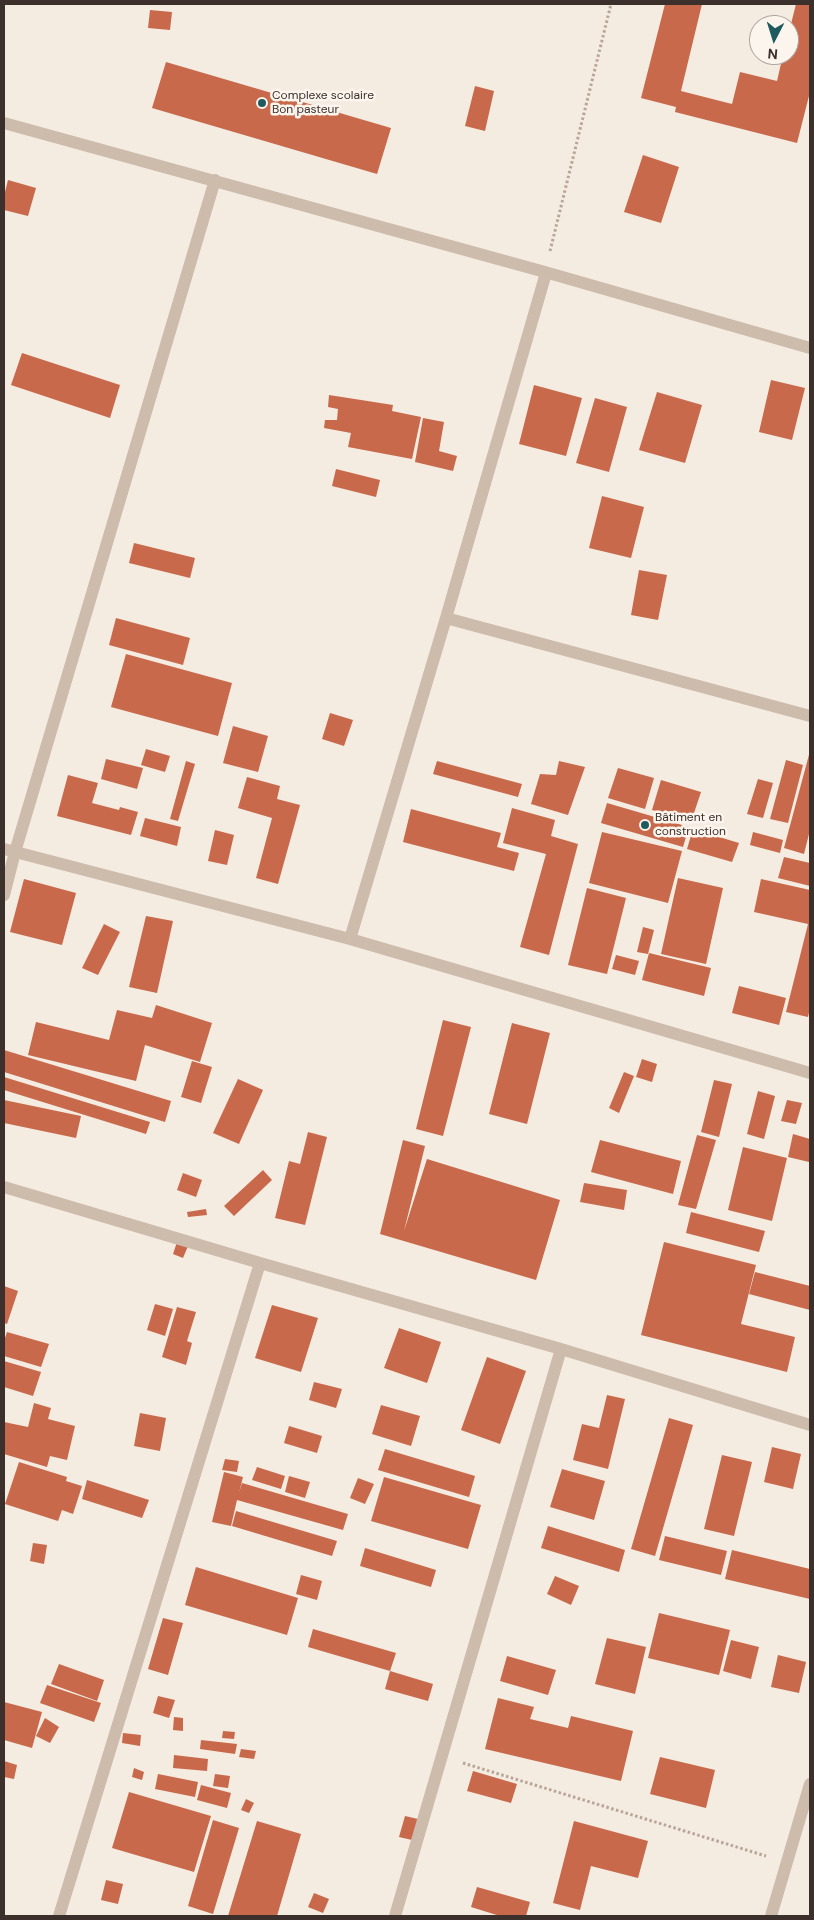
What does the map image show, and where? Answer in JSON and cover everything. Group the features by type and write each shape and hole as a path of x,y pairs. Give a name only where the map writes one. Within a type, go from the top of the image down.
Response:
{"street":[{"path":"4,122 546,272 810,348"},
{"path":"4,895 9,851 215,180"},
{"path":"350,939 446,618 546,272"},
{"path":"446,618 810,716"},
{"path":"9,851 350,939 810,1073"},
{"path":"4,1188 561,1349 810,1425"},
{"path":"59,1916 260,1263"},
{"path":"395,1916 561,1349"},
{"path":"771,1916 787,1862 806,1814 810,1784"}],"path":[{"path":"546,272 611,4"},
{"path":"441,1756 787,1862"}],"building":[{"path":"665,4 702,4 681,91 732,104 740,72 777,81 781,65 799,65 799,15 793,15 796,4 810,4 810,92 797,143 675,112 676,107 641,98"},
{"path":"150,10 172,12 170,30 148,28"},
{"path":"166,62 391,128 377,174 152,108"},
{"path":"475,86 494,91 485,131 465,126"},
{"path":"643,155 679,167 661,223 624,212"},
{"path":"8,180 36,188 28,216 4,210 4,196"},
{"path":"22,353 120,385 110,418 11,385"},
{"path":"771,380 805,388 792,440 759,432"},
{"path":"534,385 582,398 566,456 519,444"},
{"path":"657,392 702,405 685,463 639,450"},
{"path":"329,395 393,405 392,411 421,417 412,459 348,447 351,433 324,428 325,420 337,420 338,409 328,407"},
{"path":"595,398 627,407 609,472 576,463"},
{"path":"423,418 444,422 439,451 457,456 453,471 415,462"},
{"path":"336,469 380,480 376,497 332,486"},
{"path":"602,496 644,507 631,558 589,548"},
{"path":"134,543 195,558 190,578 129,563"},
{"path":"639,570 667,575 658,620 631,615"},
{"path":"116,618 190,638 183,665 109,645"},
{"path":"126,654 232,683 218,736 111,707"},
{"path":"330,713 353,720 344,746 322,739"},
{"path":"233,726 268,736 258,772 223,763"},
{"path":"146,749 170,756 165,772 141,765"},
{"path":"810,751 810,830 804,854 784,848"},
{"path":"106,759 143,768 137,789 101,779"},
{"path":"786,760 803,765 788,823 770,819"},
{"path":"186,761 195,764 178,821 170,819"},
{"path":"437,761 522,784 518,797 433,774"},
{"path":"559,761 585,767 568,815 531,804 540,774 556,775"},
{"name":"Bâtiment en construction","path":"618,768 654,778 645,809 608,798"},
{"path":"68,775 98,783 92,803 119,810 120,807 138,812 131,835 57,816"},
{"path":"247,777 280,786 277,799 300,805 278,884 256,878 272,818 238,808"},
{"path":"758,779 773,783 763,818 747,814"},
{"name":"Bâtiment en construction","path":"661,780 701,792 691,822 652,810"},
{"name":"Bâtiment en construction","path":"607,803 689,827 683,847 601,823"},
{"path":"512,808 555,820 551,836 578,844 549,955 520,947 546,854 503,843"},
{"path":"411,809 501,833 497,847 519,853 514,871 403,842"},
{"path":"145,818 181,827 177,846 140,836"},
{"path":"693,829 739,843 732,862 687,849"},
{"path":"215,830 234,835 227,865 208,861"},
{"path":"602,832 682,851 668,903 589,883"},
{"path":"753,832 783,840 780,853 750,845"},
{"path":"784,857 810,863 810,886 778,878"},
{"path":"678,878 723,888 706,964 661,954"},
{"path":"24,879 76,893 62,945 10,932"},
{"path":"761,879 810,890 810,1008 808,1017 786,1012 808,924 754,912"},
{"path":"587,888 626,898 607,974 568,965"},
{"path":"146,916 173,921 157,993 129,987"},
{"path":"104,924 120,932 98,975 82,968"},
{"path":"643,927 654,930 648,954 637,952"},
{"path":"649,953 711,968 704,996 642,980"},
{"path":"616,955 639,961 635,975 612,969"},
{"path":"739,986 786,998 779,1025 732,1013"},
{"path":"156,1005 212,1023 200,1062 145,1045 136,1081 28,1055 36,1022 109,1040 117,1010 152,1018"},
{"path":"443,1020 471,1027 443,1136 416,1129"},
{"path":"512,1023 550,1033 527,1124 489,1114"},
{"path":"4,1050 171,1101 165,1122 4,1072"},
{"path":"642,1059 657,1064 652,1082 636,1077"},
{"path":"192,1061 212,1067 201,1103 181,1097"},
{"path":"624,1072 634,1076 619,1113 609,1108"},
{"path":"4,1077 150,1122 146,1134 4,1090"},
{"path":"238,1079 263,1090 239,1144 213,1133"},
{"path":"714,1080 732,1084 719,1137 701,1132"},
{"path":"758,1091 775,1096 764,1139 747,1134"},
{"path":"4,1100 81,1116 76,1138 4,1123"},
{"path":"787,1100 802,1103 796,1124 781,1121"},
{"path":"308,1132 327,1137 305,1225 275,1218 289,1161 300,1164"},
{"path":"793,1134 810,1139 809,1162 788,1157"},
{"path":"697,1135 716,1140 696,1209 678,1205"},
{"path":"403,1140 425,1146 404,1231 427,1159 560,1200 536,1280 380,1234"},
{"path":"600,1140 681,1161 673,1194 591,1172"},
{"path":"743,1147 787,1158 772,1221 728,1210"},
{"path":"263,1170 272,1180 234,1216 224,1206"},
{"path":"183,1173 202,1180 196,1197 177,1190"},
{"path":"584,1183 627,1190 624,1210 580,1202"},
{"path":"206,1209 207,1215 188,1217 187,1212"},
{"path":"691,1212 765,1231 759,1252 686,1233"},
{"path":"177,1242 188,1246 183,1258 173,1254"},
{"path":"664,1242 756,1265 741,1324 795,1337 787,1372 641,1335"},
{"path":"755,1272 810,1286 810,1310 749,1294"},
{"path":"4,1286 18,1291 7,1324 4,1323"},
{"path":"155,1304 173,1309 165,1336 147,1330"},
{"path":"272,1305 318,1318 301,1372 255,1358"},
{"path":"177,1307 196,1312 187,1341 192,1343 186,1365 162,1357"},
{"path":"399,1328 441,1342 427,1383 384,1368"},
{"path":"7,1332 49,1344 41,1367 4,1356 4,1341"},
{"path":"487,1357 526,1371 500,1444 461,1430"},
{"path":"4,1361 41,1372 33,1396 4,1387"},
{"path":"314,1382 342,1389 336,1408 309,1400"},
{"path":"607,1395 625,1399 608,1469 573,1460 582,1424 599,1428"},
{"path":"34,1403 51,1408 48,1419 75,1426 67,1460 50,1456 47,1467 4,1454 4,1422 28,1427"},
{"path":"381,1405 420,1416 411,1446 372,1434"},
{"path":"140,1413 166,1418 160,1451 134,1446"},
{"path":"669,1418 693,1425 655,1556 631,1549"},
{"path":"289,1426 322,1436 317,1453 284,1443"},
{"path":"772,1447 801,1454 793,1489 764,1482"},
{"path":"385,1449 475,1476 469,1497 378,1470"},
{"path":"722,1455 752,1462 734,1536 704,1529"},
{"path":"225,1459 239,1461 237,1472 222,1470"},
{"path":"19,1462 67,1477 66,1481 82,1486 73,1514 62,1510 58,1521 5,1504"},
{"path":"257,1467 285,1476 281,1489 252,1480"},
{"path":"562,1469 605,1481 594,1520 550,1507"},
{"path":"224,1472 243,1477 239,1493 242,1483 348,1514 343,1530 237,1500 231,1526 212,1522"},
{"path":"289,1476 310,1482 305,1498 285,1492"},
{"path":"384,1477 481,1505 468,1549 371,1521"},
{"path":"358,1478 374,1484 365,1504 350,1498"},
{"path":"87,1480 149,1500 142,1518 82,1499"},
{"path":"236,1511 337,1541 332,1556 232,1526"},
{"path":"548,1526 625,1550 619,1572 541,1548"},
{"path":"665,1536 727,1551 721,1575 659,1560"},
{"path":"33,1543 47,1545 44,1564 30,1561"},
{"path":"365,1548 436,1570 431,1587 360,1566"},
{"path":"732,1550 810,1569 810,1599 725,1579"},
{"path":"196,1567 298,1598 287,1635 185,1605"},
{"path":"301,1575 322,1581 317,1600 296,1594"},
{"path":"555,1576 579,1586 571,1605 547,1594"},
{"path":"659,1613 730,1630 719,1675 648,1658"},
{"path":"163,1618 183,1623 168,1675 148,1669"},
{"path":"313,1629 396,1653 390,1671 308,1647"},
{"path":"607,1638 646,1647 635,1694 595,1684"},
{"path":"731,1640 759,1647 751,1679 723,1671"},
{"path":"778,1655 806,1662 799,1693 771,1687"},
{"path":"507,1656 556,1670 548,1695 500,1681"},
{"path":"59,1664 104,1680 97,1701 51,1684"},
{"path":"390,1671 433,1684 428,1701 385,1689"},
{"path":"47,1685 101,1703 94,1722 40,1703"},
{"path":"158,1696 175,1700 169,1718 153,1713"},
{"path":"498,1698 534,1707 530,1719 568,1728 571,1716 633,1731 621,1781 485,1749"},
{"path":"4,1702 42,1712 32,1748 4,1740"},
{"path":"174,1717 183,1718 183,1731 173,1730"},
{"path":"45,1718 59,1727 50,1743 36,1736"},
{"path":"223,1731 235,1732 234,1739 222,1738"},
{"path":"123,1733 141,1735 140,1746 122,1743"},
{"path":"201,1740 237,1744 235,1754 200,1749"},
{"path":"241,1749 256,1751 254,1759 239,1757"},
{"path":"174,1755 208,1759 207,1771 173,1768"},
{"path":"660,1757 715,1770 706,1808 650,1794"},
{"path":"4,1761 17,1765 14,1779 4,1777"},
{"path":"134,1768 144,1772 142,1780 132,1777"},
{"path":"473,1771 517,1784 511,1803 467,1791"},
{"path":"158,1774 198,1782 195,1797 155,1789"},
{"path":"215,1774 230,1776 228,1788 213,1786"},
{"path":"201,1785 231,1793 227,1808 197,1800"},
{"path":"129,1792 211,1816 194,1872 112,1848"},
{"path":"246,1799 254,1803 249,1813 241,1810"},
{"path":"405,1816 418,1819 412,1840 399,1837"},
{"path":"213,1820 239,1828 213,1914 188,1906"},
{"path":"257,1821 301,1834 277,1916 228,1916"},
{"path":"574,1821 648,1841 638,1878 591,1866 580,1910 553,1903"},
{"path":"106,1880 123,1884 118,1904 101,1900"},
{"path":"477,1887 530,1902 526,1916 500,1916 471,1907"},
{"path":"314,1893 329,1899 323,1913 308,1907"}],"place":[{"name":"Complexe scolaire Bon pasteur","path":"262,103"},
{"name":"Bâtiment en construction","path":"645,825"}]}
